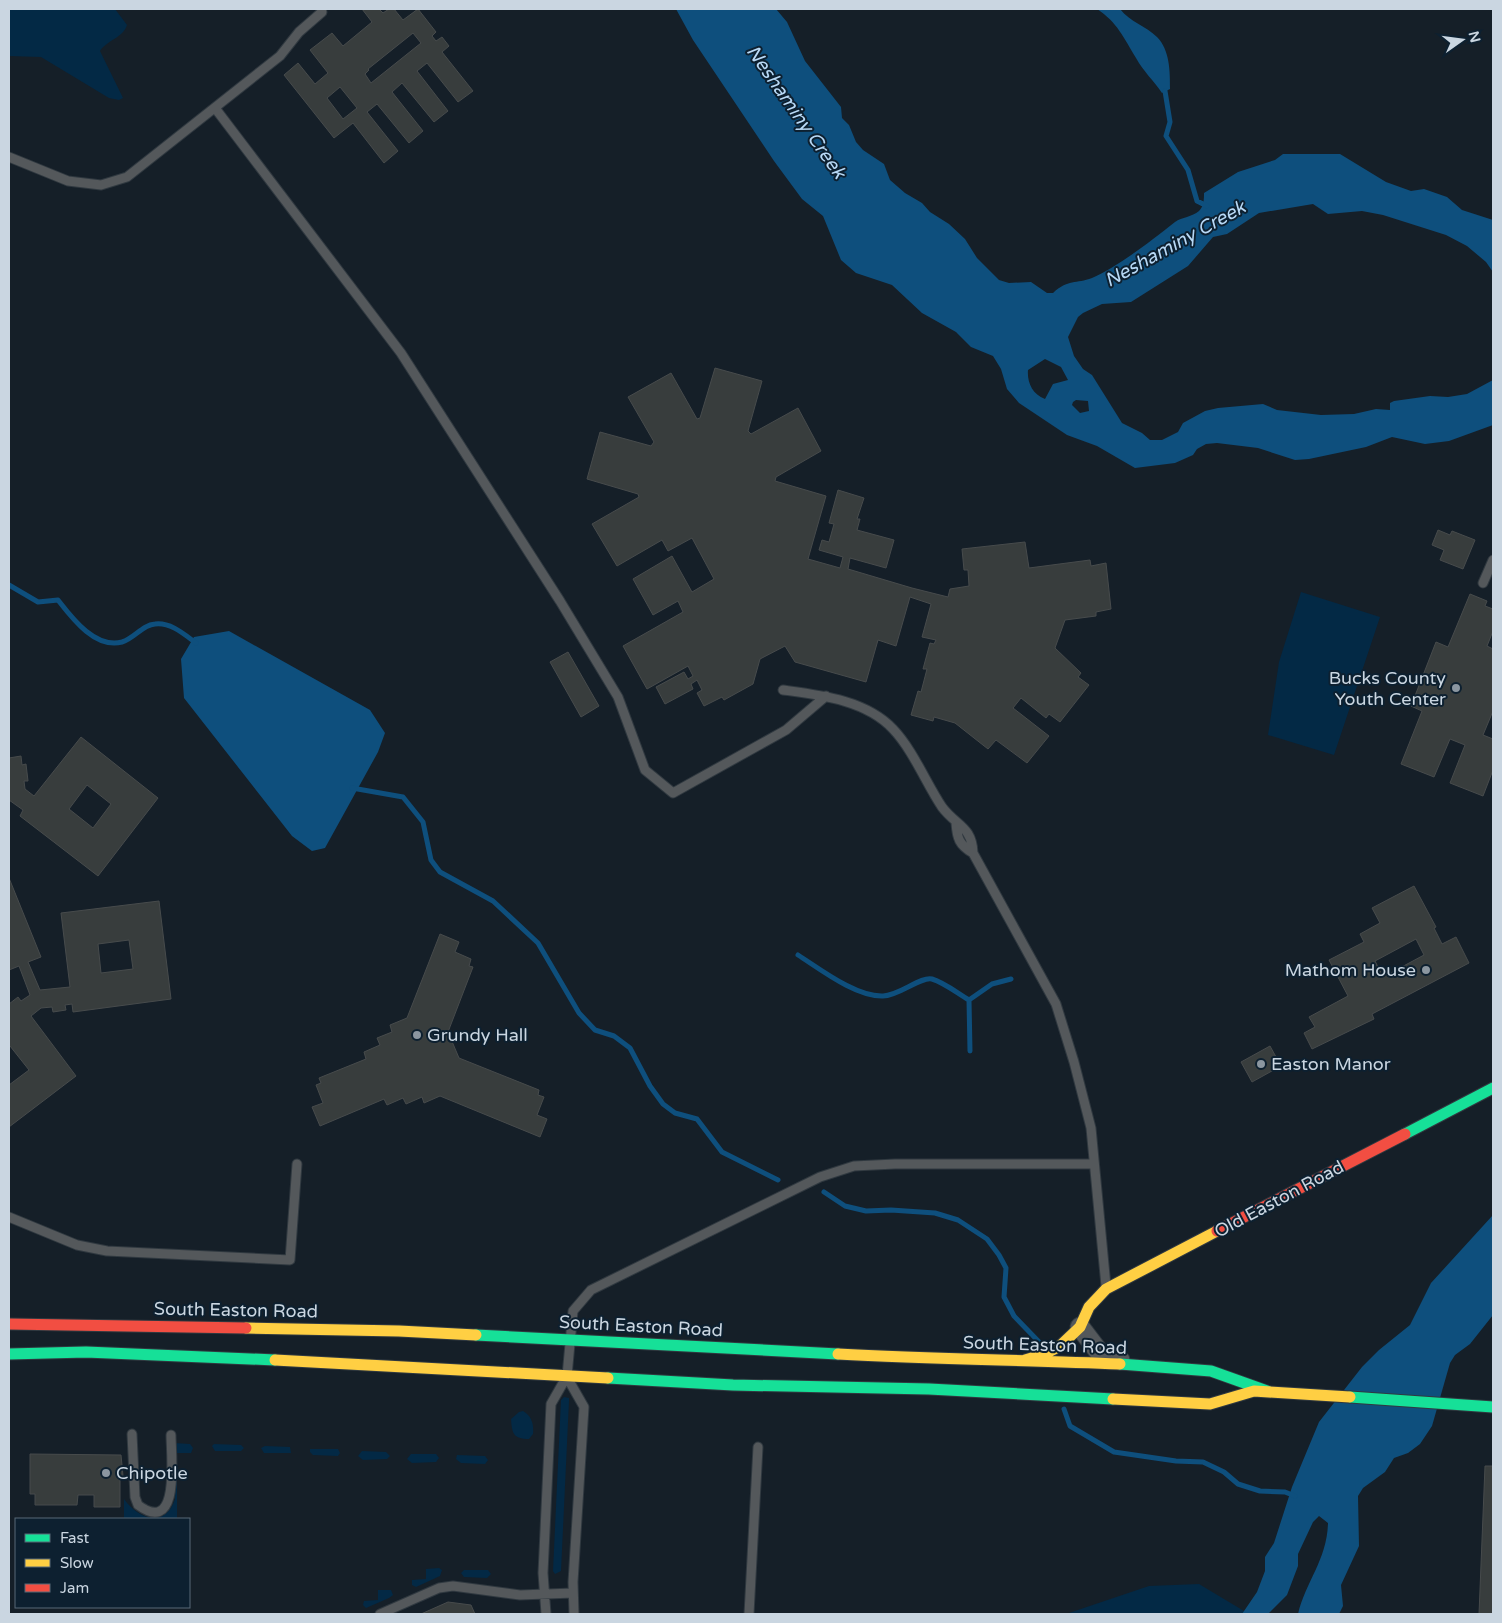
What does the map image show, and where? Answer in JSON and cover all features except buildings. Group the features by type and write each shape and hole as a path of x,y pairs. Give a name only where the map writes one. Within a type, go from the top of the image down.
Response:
{"main road":[{"name":"Old Easton Road","path":"1024,1360 1045,1354 1060,1346 1080,1327 1089,1307 1106,1289 1493,1088"},
{"name":"South Easton Road","path":"9,1324 399,1332 951,1360 1024,1360 1141,1366 1211,1371 1267,1391"},
{"name":"South Easton Road","path":"9,1354 86,1352 412,1366 733,1385 948,1390 1210,1404 1254,1391 1267,1391 1493,1407"}],"street":[{"path":"1080,1327 1099,1352 1112,1358 1141,1366"}],"lane":[{"path":"9,157 68,181 101,185 127,177 280,56 299,32 322,12"},
{"path":"215,108 401,353 560,601 618,697 645,770 673,793 786,730 826,696"},
{"path":"1482,583 1493,560"},
{"path":"783,690 826,696 876,713 894,730 943,808 956,823 956,836 962,847 973,853 1056,1004 1074,1062 1091,1128 1106,1289"},
{"path":"9,1217 77,1245 107,1251 290,1260 297,1164"},
{"path":"546,1614 543,1572 551,1404 567,1376 574,1311 591,1290 820,1177 854,1166 895,1164 1094,1164"},
{"path":"567,1376 584,1407 573,1593 574,1614"},
{"path":"132,1434 135,1497 138,1505 152,1512 166,1507 171,1494 171,1435"},
{"path":"748,1614 758,1447"},
{"path":"380,1614 439,1588 453,1586 520,1595 573,1593"}],"shaded area":[{"path":"9,9 115,9 127,25 119,36 100,51 123,98 119,100 109,98 41,57 9,56"},
{"path":"1301,592 1380,617 1334,755 1268,735 1279,662"},
{"path":"564,1397 569,1398 569,1401 561,1571 555,1574 553,1571 561,1400"},
{"path":"523,1411 528,1415 533,1424 533,1434 529,1439 520,1438 514,1434 512,1428 511,1419"},
{"path":"174,1443 190,1444 193,1448 191,1453 177,1453 177,1518 151,1518 165,1514 171,1508 175,1499"},
{"path":"214,1444 241,1445 244,1448 241,1451 215,1451 212,1446"},
{"path":"265,1446 290,1447 291,1453 264,1453 261,1448"},
{"path":"310,1449 338,1449 340,1453 338,1456 313,1455"},
{"path":"362,1451 386,1452 390,1456 387,1459 363,1460 358,1456"},
{"path":"411,1454 436,1454 439,1458 436,1462 412,1463 407,1459"},
{"path":"457,1455 485,1456 488,1460 485,1464 461,1463 456,1459"},
{"path":"124,1499 136,1512 151,1518 124,1518"},
{"path":"439,1568 442,1570 440,1576 416,1587 412,1585 412,1580 426,1579 426,1569"},
{"path":"464,1570 488,1570 491,1574 487,1578 464,1577 461,1573"},
{"path":"1199,1584 1249,1614 1066,1614 1149,1586"},
{"path":"378,1590 391,1590 393,1595 366,1608 363,1605 364,1601 378,1600"}],"water":[{"name":"Neshaminy Creek","path":"676,9 776,9 787,22 805,61 841,107 842,118 849,125 856,142 863,150 884,164 890,180 905,193 922,203 930,212 949,224 965,239 977,258 999,280 1009,283 1031,282 1047,293 1053,293 1068,284 1092,278 1113,267 1175,222 1199,211 1203,205 1204,193 1238,172 1275,160 1283,154 1340,154 1386,182 1411,191 1424,189 1447,197 1462,210 1493,220 1493,272 1486,262 1467,246 1446,235 1383,215 1362,211 1328,214 1313,204 1259,213 1227,234 1213,237 1188,266 1131,302 1102,304 1083,313 1078,317 1068,337 1074,356 1083,369 1092,375 1122,423 1142,433 1150,440 1162,440 1178,432 1183,423 1205,411 1218,408 1263,404 1277,410 1321,415 1354,414 1376,409 1390,410 1390,403 1394,401 1430,396 1448,397 1467,394 1493,380 1493,425 1449,441 1425,444 1392,437 1366,447 1309,459 1295,460 1258,448 1217,443 1206,444 1197,449 1193,455 1175,463 1135,468 1097,446 1067,435 1019,403 1007,389 1001,369 993,356 971,347 956,332 922,313 892,285 856,273 841,260 823,216 802,199 774,161 693,40","holes":["1045,359 1061,367 1068,380 1053,384 1045,399 1034,391 1028,374 1028,370","1076,400 1088,401 1089,411 1080,413 1072,405"]},
{"path":"1097,9 1120,9 1128,17 1157,37 1165,48 1167,55 1170,89 1162,93 1142,67 1115,25"},
{"path":"229,631 370,710 385,733 378,752 325,848 312,851 292,836 184,698 181,659 194,637"},
{"path":"1493,1215 1493,1315 1470,1344 1455,1355 1450,1363 1432,1426 1420,1444 1408,1453 1394,1458 1385,1472 1363,1488 1358,1496 1359,1546 1341,1585 1343,1606 1339,1614 1298,1614 1327,1536 1328,1523 1319,1516 1313,1522 1298,1554 1298,1566 1287,1595 1268,1614 1242,1614 1257,1592 1265,1571 1265,1557 1274,1543 1292,1487 1319,1422 1362,1367 1379,1350 1410,1325 1431,1283"}],"waterway":[{"name":"Neshaminy Creek","path":"1165,91 1170,122 1166,136 1188,170 1197,201 1207,206"},
{"path":"9,585 38,602 58,600 77,623 94,637 103,641 112,643 122,642 150,625 161,624 177,630 196,643"},
{"path":"352,788 403,797 423,822 431,860 440,872 493,901 538,943 579,1013 595,1030 614,1036 630,1048 650,1086 663,1104 675,1113 697,1119 722,1152 778,1180"},
{"path":"798,955 850,987 872,995 889,995 922,980 932,979 969,1000"},
{"path":"970,1051 969,1000 992,984 1011,979"},
{"path":"824,1192 845,1206 866,1211 891,1210 935,1213 958,1220 987,1239 1006,1268 1004,1297 1014,1316 1041,1344"},
{"path":"1064,1409 1070,1426 1114,1452 1176,1461 1203,1462 1224,1472 1238,1484 1260,1491 1285,1492 1295,1496"}],"traffic: fast":[{"path":"1405,1134 1493,1088"},
{"path":"476,1335 838,1354"},
{"path":"9,1354 86,1352 275,1360"},
{"path":"1120,1364 1211,1371 1267,1391"},
{"path":"608,1378 733,1385 929,1389 1113,1399"},
{"path":"1350,1397 1493,1407"}],"traffic: slow":[{"path":"1025,1360 1045,1354 1060,1346 1080,1327 1089,1307 1106,1289 1217,1231"},
{"path":"246,1328 399,1331 476,1335"},
{"path":"838,1354 1120,1364"},
{"path":"275,1360 608,1378"},
{"path":"1113,1399 1210,1404 1254,1391 1350,1397"}],"traffic: jam":[{"path":"1217,1231 1405,1134"},
{"path":"9,1324 246,1328"}],"place":[{"name":"Bucks County Youth Center","path":"1456,688"},
{"name":"Mathom House","path":"1426,970"},
{"name":"Grundy Hall","path":"417,1035"},
{"name":"Easton Manor","path":"1261,1064"},
{"name":"Chipotle","path":"106,1473"}]}
